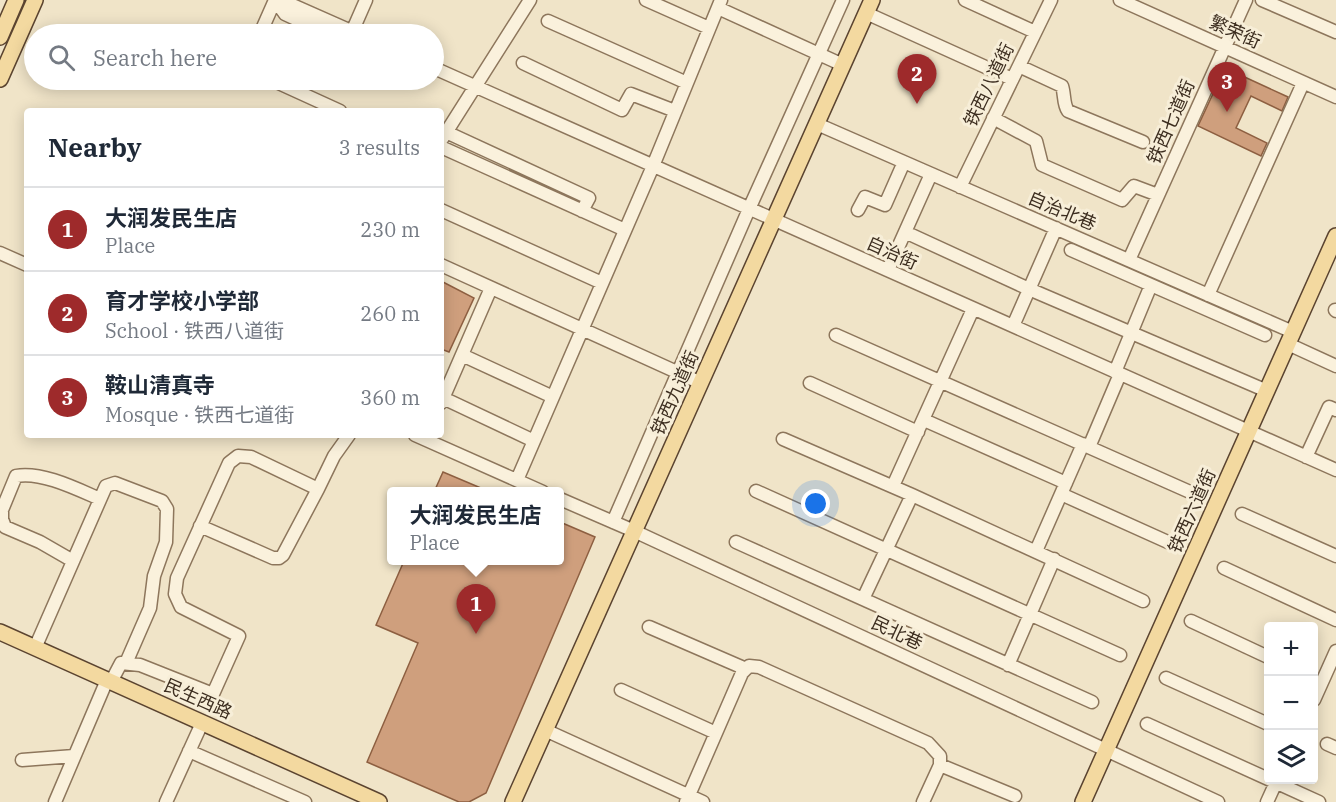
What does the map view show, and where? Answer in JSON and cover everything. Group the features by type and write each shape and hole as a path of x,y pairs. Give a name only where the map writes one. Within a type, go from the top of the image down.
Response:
{"main road":[{"path":"0,37 16,0"},
{"path":"24,24 35,0"},
{"name":"铁西九道街","path":"513,802 869,6"},
{"path":"0,79 24,25"},
{"name":"铁西六道街","path":"1083,802 1336,236"},
{"name":"民生西路","path":"0,632 379,802"}],"street":[{"path":"264,24 275,0"},
{"path":"275,0 285,14 306,24"},
{"path":"281,0 335,24"},
{"path":"358,24 366,0"},
{"path":"530,0 444,137 589,198 582,211"},
{"path":"646,0 709,28"},
{"path":"613,522 749,208 843,0"},
{"path":"965,0 1035,32"},
{"name":"铁西八道街","path":"960,187 1051,0"},
{"name":"繁荣街","path":"1120,0 1336,97"},
{"name":"铁西七道街","path":"1129,260 1246,0"},
{"path":"1262,0 1336,32"},
{"path":"517,480 653,166 719,4 843,65"},
{"path":"869,6 1012,79"},
{"path":"548,21 687,83"},
{"path":"523,63 622,110 631,94 675,111"},
{"path":"1019,66 1062,87 1068,111 1143,142"},
{"name":"自治街","path":"444,73 1336,470"},
{"path":"1208,295 1303,83"},
{"path":"294,90 333,108"},
{"path":"993,118 1036,141 1042,165 1122,200 1134,186 1158,195"},
{"name":"自治北巷","path":"817,124 1208,295 1291,338 1336,366"},
{"path":"444,148 625,230"},
{"path":"858,210 865,196 885,205 904,162"},
{"path":"888,270 931,174"},
{"path":"444,211 602,283"},
{"path":"1012,326 1056,228"},
{"path":"905,232 1029,289 1267,391"},
{"path":"1071,250 1266,335"},
{"path":"0,253 24,264"},
{"path":"444,266 701,383"},
{"path":"1036,551 1063,488 1086,446 1118,373 1151,285"},
{"path":"444,396 491,288"},
{"path":"893,486 942,382 973,309"},
{"path":"836,335 1190,492"},
{"path":"462,355 553,397"},
{"path":"810,383 918,432"},
{"path":"444,401 534,441"},
{"path":"1306,457 1329,407 1336,411"},
{"path":"924,420 1170,543"},
{"path":"200,526 273,558 279,558 283,555 334,456 347,438"},
{"path":"426,438 532,487"},
{"path":"783,439 893,486 1143,601"},
{"path":"55,802 109,681 121,663 140,665 213,694 239,636 181,607 175,594 177,578 229,463 238,456 251,458 318,489"},
{"path":"73,561 5,526 2,510 16,476 23,474 65,483 100,499"},
{"path":"35,648 106,486 114,483 162,501 167,508 166,542 154,576 150,608 126,663"},
{"path":"756,491 1119,655"},
{"path":"863,599 912,495"},
{"name":"民北巷","path":"564,501 1218,802"},
{"path":"1242,514 1336,556"},
{"path":"736,542 1092,702"},
{"path":"1008,665 1054,559"},
{"path":"1224,568 1336,620"},
{"path":"1191,621 1264,655"},
{"path":"649,627 746,669"},
{"path":"1318,679 1336,651"},
{"path":"687,798 742,674 749,666 759,667 928,743 940,756 940,765 923,802"},
{"path":"1166,678 1264,722"},
{"path":"621,690 716,733"},
{"path":"166,802 202,723"},
{"path":"1147,724 1264,776"},
{"path":"545,730 687,798 703,802"},
{"path":"189,751 299,801"},
{"path":"22,760 74,756"},
{"path":"940,765 1015,796"},
{"path":"1267,802 1275,784"},
{"path":"1282,784 1319,802"}],"building":[{"path":"1225,68 1288,97 1282,111 1251,96 1236,128 1267,143 1261,156 1198,126"},
{"path":"444,283 474,298 449,352 444,350"},
{"path":"443,472 479,487 436,487"},
{"path":"564,524 595,537 486,793 469,802 459,802 367,762 418,643 376,625 402,565 564,565"}],"place":[{"name":"育才学校小学部","path":"917,104"},
{"name":"鞍山清真寺","path":"1227,112"},
{"name":"大润发民生店","path":"476,634"}]}
